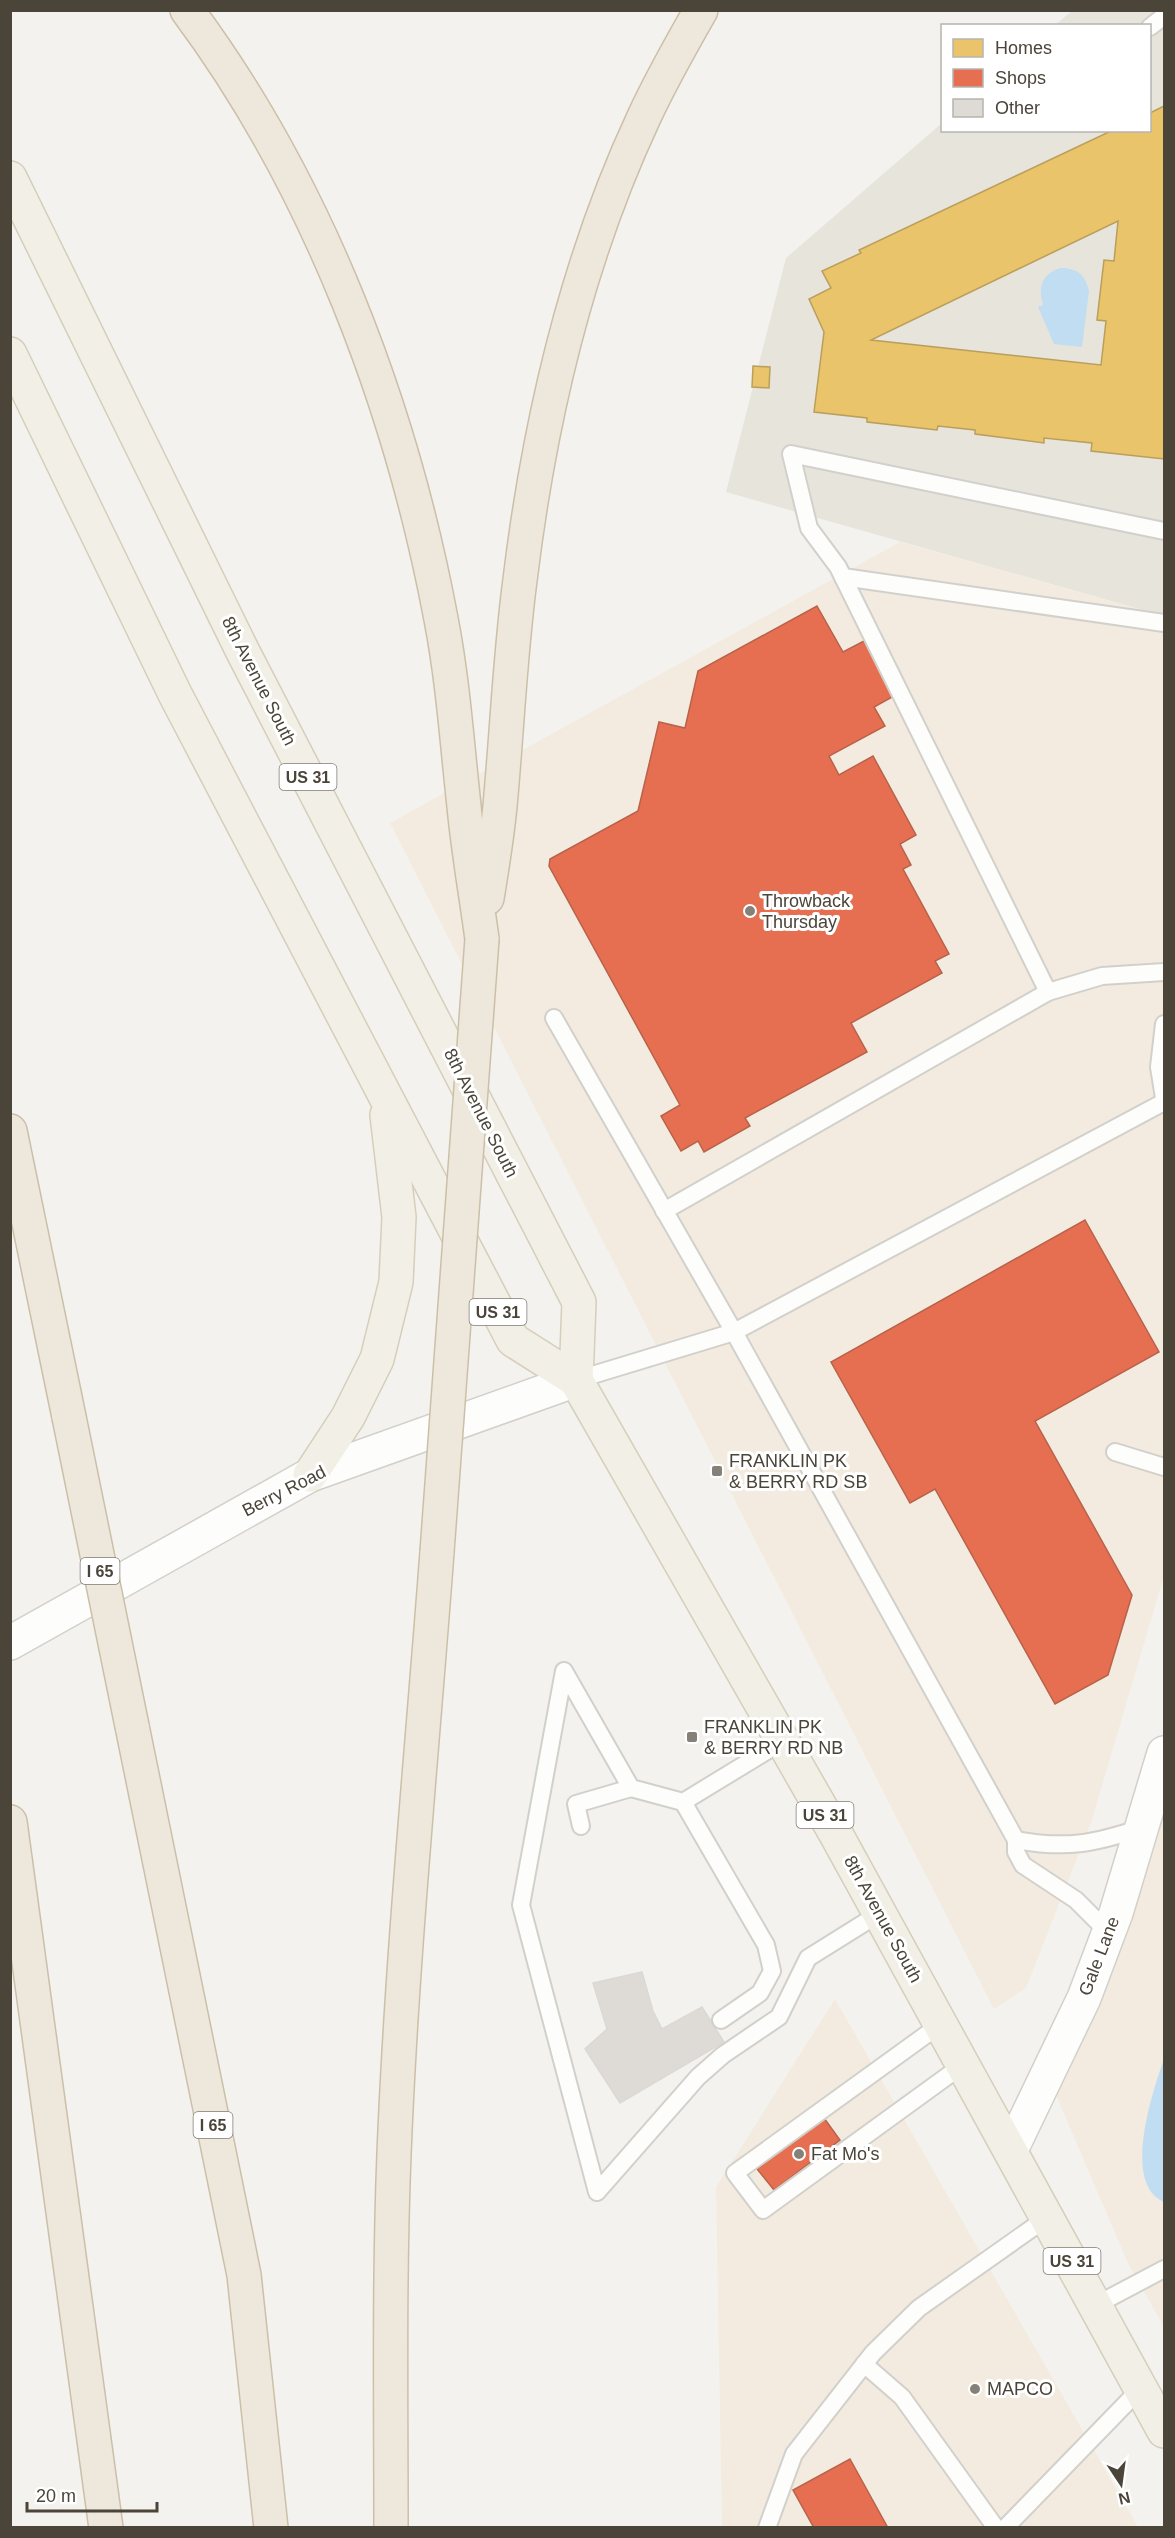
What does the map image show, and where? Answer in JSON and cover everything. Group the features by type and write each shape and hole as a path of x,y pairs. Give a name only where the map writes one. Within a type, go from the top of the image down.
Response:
{"highway":[{"path":"187,10 230,72 297,190 353,314 395,432 428,556 441,619 450,673 464,808 482,939"},
{"path":"391,2528 394,2154 404,1996 482,939 500,808 520,580 540,447 576,301 620,177 644,118 701,10"},
{"name":"I 65","path":"10,1131 244,2275 271,2528"},
{"path":"10,1822 106,2528"}],"main road":[{"name":"8th Avenue South","path":"10,178 243,652 579,1302 576,1380"},
{"name":"8th Avenue South","path":"10,354 175,694 513,1340 576,1380 880,1913 1164,2431"},
{"path":"310,1475 348,1417 377,1359 396,1282 399,1217 385,1095"}],"street":[{"name":"Berry Road","path":"10,1642 310,1475 576,1380"},
{"name":"Gale Lane","path":"1011,2150 1084,1998 1108,1932 1164,1753"}],"lane":[{"path":"1151,26 1164,16"},
{"path":"1048,992 843,577 809,528 791,454 1164,531"},
{"path":"843,577 1164,623"},
{"path":"664,1211 1048,992 1102,976 1164,972"},
{"path":"554,1018 734,1332 1016,1840 1016,1852 1023,1865 1076,1900 1108,1932"},
{"path":"576,1380 734,1332 1164,1100 1159,1067 1164,1024"},
{"path":"1115,1452 1164,1467"},
{"path":"631,1788 564,1671 521,1905 597,2192 698,2077 723,2055 779,2017 808,1958 880,1913"},
{"path":"683,1802 783,1741"},
{"path":"581,1826 576,1804 631,1788 683,1802 766,1945 772,1971 760,1994 721,2020"},
{"path":"1016,1840 1044,1845 1078,1845 1141,1828"},
{"path":"941,2024 735,2173 763,2210 964,2064"},
{"path":"767,2528 794,2454 864,2364 919,2308 1048,2217"},
{"path":"1096,2305 1164,2269"},
{"path":"864,2364 902,2397 996,2528"},
{"path":"1005,2528 1141,2388"}],"shaded area":[{"path":"1072,11 1164,11 1164,616 726,492 786,258 941,124 941,132 1151,132 1151,24 1056,24"},
{"path":"900,542 1164,616 1164,1576 1091,1823 1026,1988 994,2009 390,823"},
{"path":"1164,1753 1164,2327 1127,2261 1047,2074"},
{"path":"835,1999 1138,2527 722,2527 716,2187"}],"water":[{"path":"1060,268 1071,269 1083,276 1089,291 1082,347 1054,344 1038,307 1043,305 1041,287 1045,278"},
{"path":"1164,2059 1164,2202 1151,2192 1144,2176 1142,2157 1148,2113"}],"building: Homes":[{"path":"1164,106 1164,459 1091,451 1092,443 1044,438 1044,443 975,434 975,430 938,426 937,430 867,422 867,418 814,412 824,332 809,299 831,288 822,271 861,253 859,250 1109,132 1151,132 1151,112","holes":["1118,221 1114,261 1104,260 1097,320 1106,321 1101,365 871,340"]},
{"path":"753,366 770,367 769,388 752,387"}],"building: Shops":[{"name":"Throwback Thursday","path":"817,606 843,652 864,641 894,696 874,707 885,726 829,756 839,775 873,756 916,835 900,844 911,865 903,869 949,954 935,961 942,973 851,1023 867,1052 745,1118 750,1126 704,1152 698,1141 681,1151 661,1116 680,1105 549,866 550,859 638,811 659,722 685,728 698,671"},
{"path":"1085,1220 1159,1352 1035,1421 1132,1595 1108,1675 1055,1704 935,1489 910,1503 831,1362"},
{"name":"Fat Mo's","path":"824,2118 840,2140 774,2190 757,2169"},
{"path":"850,2459 888,2528 814,2528 793,2490"}],"building: Other":[{"path":"642,1972 653,2011 662,2029 702,2007 724,2042 620,2103 585,2049 607,2029 593,1983"}],"place":[{"name":"Throwback Thursday","path":"750,911"},
{"name":"FRANKLIN PK & BERRY RD SB","path":"717,1471"},
{"name":"FRANKLIN PK & BERRY RD NB","path":"692,1737"},
{"name":"Fat Mo's","path":"799,2154"},
{"name":"MAPCO","path":"975,2389"}]}
